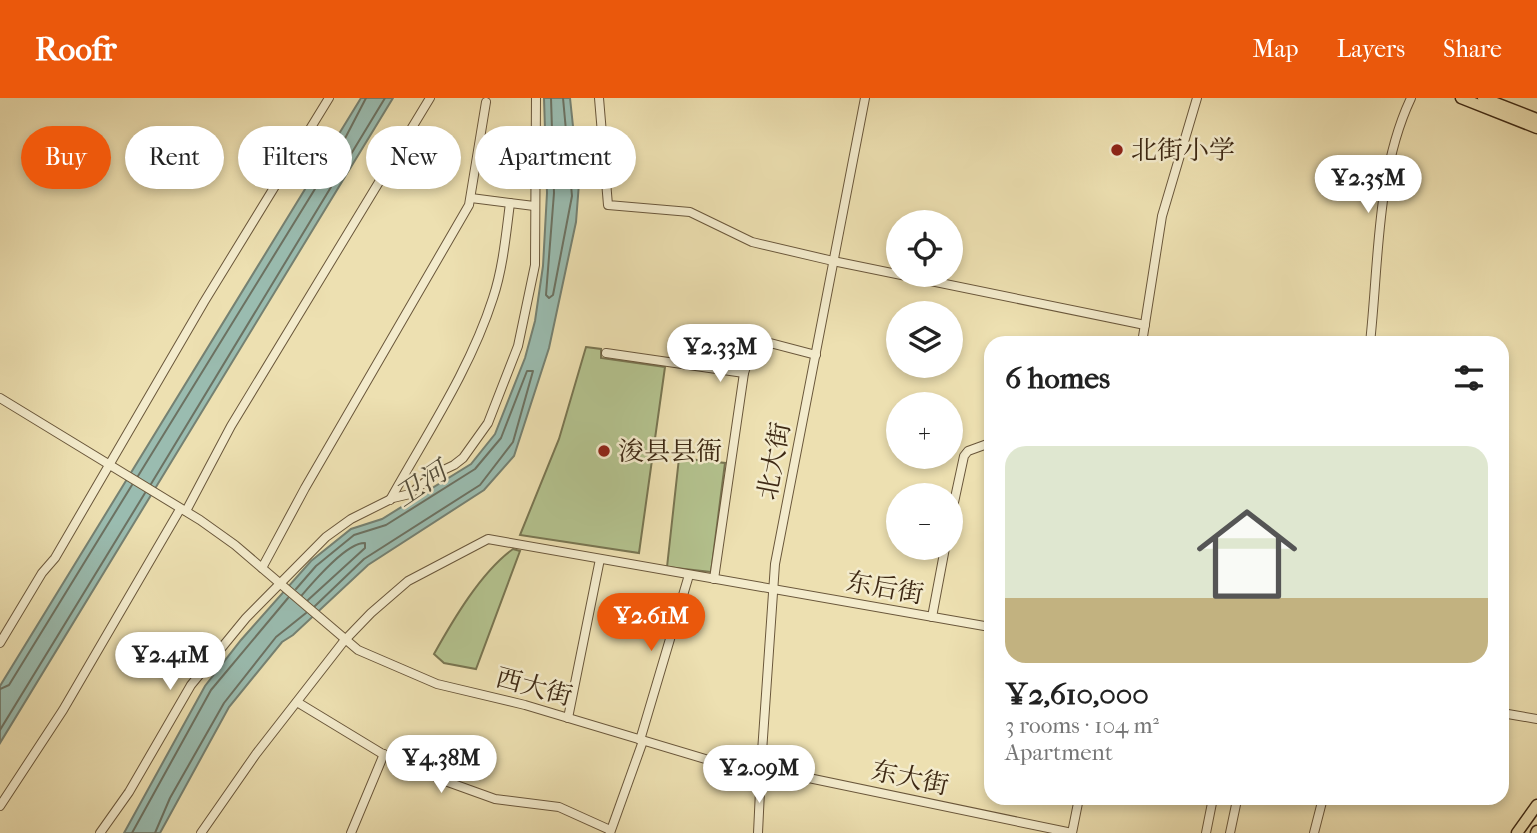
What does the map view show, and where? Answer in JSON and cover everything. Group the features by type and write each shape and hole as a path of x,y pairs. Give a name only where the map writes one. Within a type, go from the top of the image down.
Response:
{"main road":[{"path":"1461,98 1537,128"},
{"path":"1483,98 1537,120"},
{"path":"1517,833 1537,805"}],"street":[{"path":"0,643 43,573 114,468 204,302 329,98"},
{"path":"0,806 63,710 430,98"},
{"path":"100,833 129,792 191,685 281,584 326,537 351,519 390,500 410,494 435,474 454,465 488,423 519,346 535,265 536,98"},
{"path":"599,98 608,205 690,212 752,242 1144,325"},
{"name":"北大街","path":"762,752 772,590 865,98"},
{"path":"1143,336 1162,216 1196,98"},
{"path":"1371,336 1380,232 1392,148 1398,125 1411,98"},
{"path":"262,568 471,198 486,102"},
{"path":"471,198 534,206"},
{"path":"390,500 451,392 484,323 498,280 510,203"},
{"path":"713,579 744,373 755,339 816,355"},
{"path":"606,353 744,373"},
{"name":"西大街","path":"0,398 172,503 262,568 344,642 437,684 568,718 741,770"},
{"path":"958,483 964,456 968,451 984,445"},
{"name":"东后街","path":"201,833 344,642 408,581 488,539 984,626"},
{"path":"568,718 600,559"},
{"path":"932,617 943,560"},
{"path":"297,702 384,754 445,781 495,799 559,807 610,832 641,740 689,575"},
{"path":"1509,714 1537,719"},
{"path":"758,833 760,791 780,772 762,752 741,770 760,791"},
{"path":"351,833 384,754"},
{"name":"东大街","path":"780,772 1072,833"},
{"path":"1072,833 1078,805"},
{"path":"1206,833 1212,805"},
{"path":"1230,833 1236,805"},
{"path":"1314,833 1321,805"}],"green space":[{"name":"浚县县衙","path":"586,347 601,349 601,358 665,367 639,553 520,535 559,439"},
{"path":"679,458 725,463 711,572 667,567"},
{"path":"513,549 520,551 476,669 444,663 434,654 450,626 479,583"}],"water":[{"path":"361,98 393,98 376,126 366,126 366,142 352,165 352,126 344,126"},
{"path":"544,98 570,98 573,126 545,126"},
{"path":"305,189 338,189 0,743 0,686"},
{"path":"547,189 579,189 576,222 549,348 514,456 484,490 368,565 293,635 282,642 229,707 160,833 124,833 205,686 241,640 311,561 351,529 382,519 471,464 495,434 525,358 535,321 543,266"}],"place":[{"name":"北街小学","path":"1117,150"},
{"name":"浚县县衙","path":"604,451"}],"water label":[{"name":"卫河","path":"421,484"}]}
